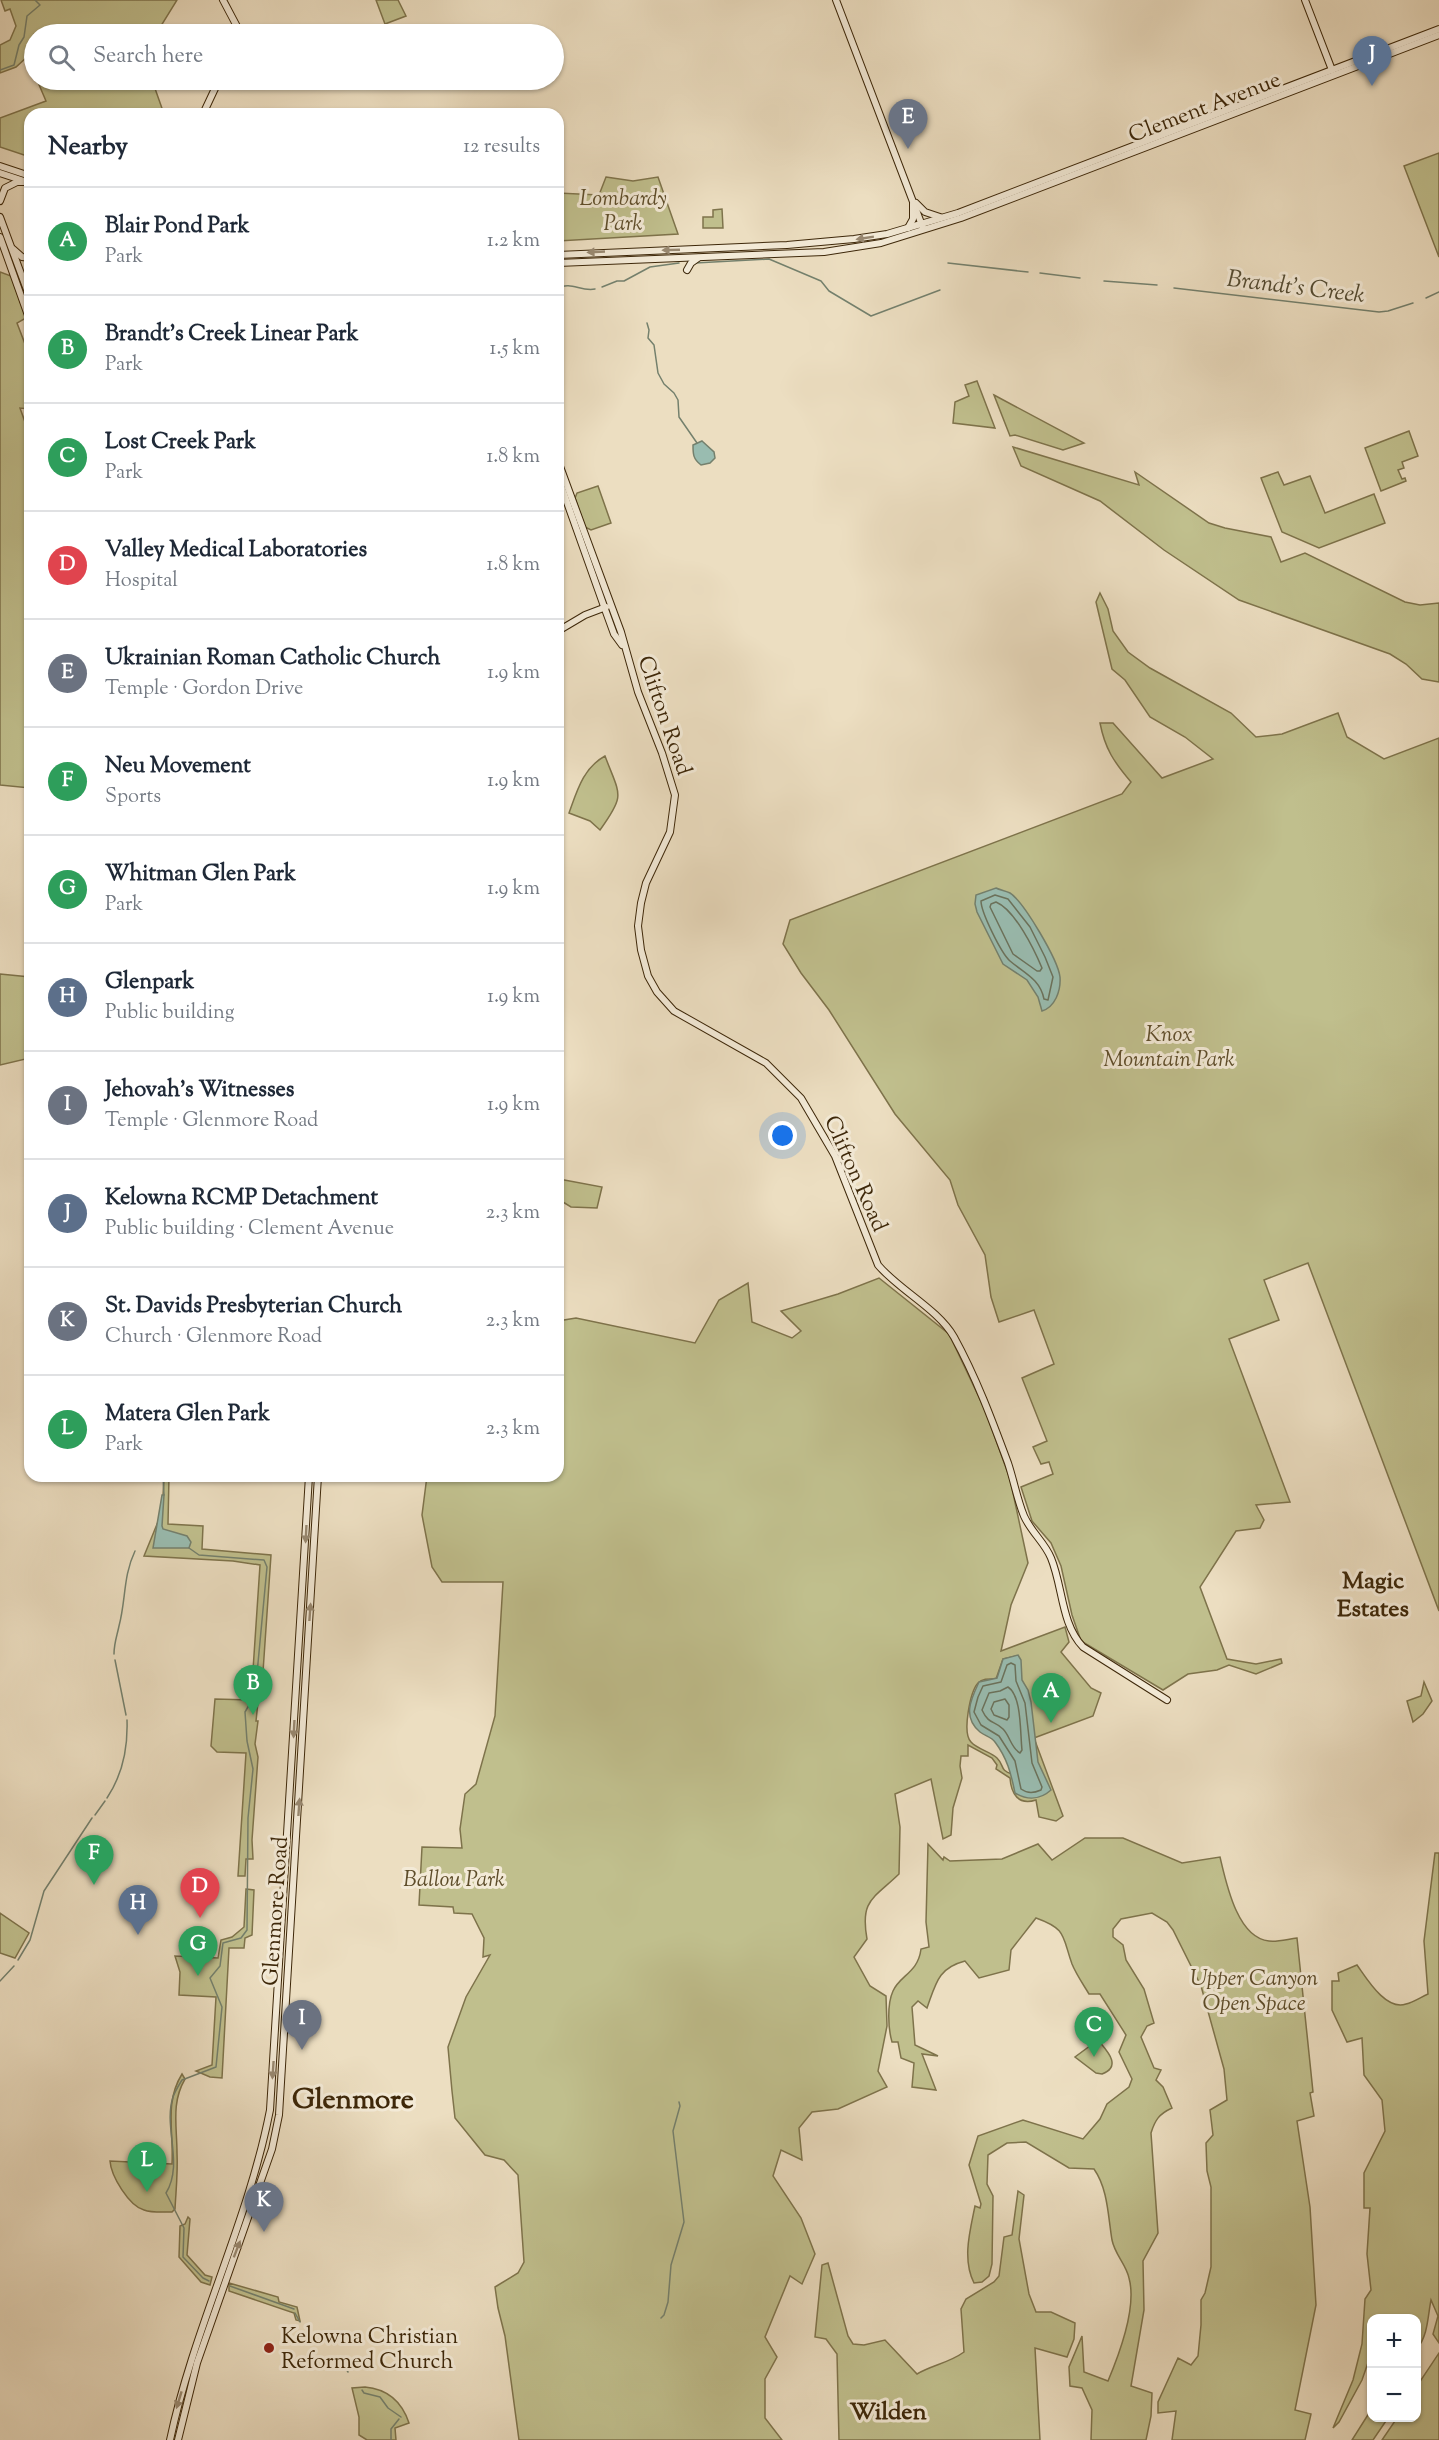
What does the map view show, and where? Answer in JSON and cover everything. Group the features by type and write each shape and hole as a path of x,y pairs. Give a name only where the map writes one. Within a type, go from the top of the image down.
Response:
{"main road":[{"path":"223,0 236,24"},
{"path":"836,0 923,228"},
{"path":"1305,0 1332,70"},
{"name":"Clement Avenue","path":"564,255 787,245 854,239 908,228 923,228 942,218 1439,29"},
{"name":"Clement Avenue","path":"564,263 824,252 881,243 983,210 1439,35"},
{"path":"206,108 214,90"},
{"path":"0,166 24,178"},
{"path":"0,173 24,179"},
{"path":"0,201 5,188 24,181"},
{"name":"Clement Avenue","path":"983,210 1026,187"},
{"path":"913,201 925,212 942,218"},
{"path":"908,228 913,219 913,201"},
{"path":"0,218 24,283"},
{"path":"0,237 24,305"},
{"path":"700,258 691,262 687,270 686,258 691,254 747,252 787,245"},
{"path":"11,248 24,258"},
{"path":"0,261 5,252"},
{"path":"10,268 24,263"},
{"path":"10,268 24,289"},
{"name":"Clifton Road","path":"564,478 608,606 614,634 624,648 675,795 670,832 646,883 641,903 638,926 648,976 674,1011 766,1063 801,1098 835,1156 878,1265 944,1324 953,1335 971,1371 1005,1456 1025,1517 1051,1556 1075,1638 1083,1647 1167,1700"},
{"name":"Clifton Road","path":"564,492 608,606"},
{"path":"564,627 585,615 608,606"},
{"name":"Glenmore Road","path":"170,2440 191,2361 262,2151 270,2110 309,1482"},
{"name":"Glenmore Road","path":"178,2440 197,2363 272,2149 279,2115 318,1482"}],"green space":[{"path":"1,0 177,0 162,24 24,24 24,60 16,67 0,73 0,45 10,40 16,26 10,9 5,11"},
{"path":"376,0 398,0 406,16 385,24"},
{"path":"41,90 156,90 162,108 27,108 46,101"},
{"path":"24,109 24,155 0,147 0,118"},
{"path":"1439,153 1439,257 1404,166"},
{"name":"Lombardy Park","path":"606,177 633,181 658,177 678,234 564,241 564,193 599,195"},
{"path":"722,209 723,228 703,228 703,217 713,217 713,210"},
{"path":"0,272 11,276 24,312 24,319 17,323 24,341 24,408 20,408 24,419 24,787 0,785"},
{"path":"977,381 995,428 953,423 955,402 969,396 965,385"},
{"path":"994,395 1084,443 1063,450 1015,435 1010,436"},
{"path":"1409,431 1418,456 1402,462 1404,468 1398,470 1402,479 1405,478 1406,481 1381,491 1365,448"},
{"path":"1013,447 1139,485 1135,472 1209,523 1271,537 1281,562 1305,553 1405,602 1420,605 1439,603 1439,682 1422,679 1406,664 1390,654 1239,600 1164,550 1100,501 1021,466"},
{"path":"1278,472 1284,485 1310,476 1325,513 1374,494 1385,523 1319,548 1282,532 1261,478"},
{"path":"598,486 611,523 591,530 585,527 575,498 577,493"},
{"name":"Knox Mountain Park","path":"1100,593 1108,609 1113,631 1128,652 1150,668 1231,713 1256,737 1282,734 1338,713 1347,737 1384,759 1439,738 1439,1611 1308,1263 1264,1280 1279,1320 1229,1339 1290,1502 1256,1505 1264,1520 1260,1528 1236,1531 1200,1587 1227,1659 1256,1664 1281,1659 1282,1663 1256,1674 1229,1665 1217,1670 1188,1674 1163,1690 1081,1641 1072,1615 1061,1566 1051,1543 1032,1521 1021,1487 1053,1474 1049,1462 1041,1464 1033,1447 1047,1441 1022,1378 1054,1364 1034,1310 999,1322 991,1297 985,1255 958,1205 950,1180 895,1114 829,1010 801,973 783,944 790,920 1122,794 1131,782 1111,755 1100,723 1113,723 1162,778 1213,759 1185,737 1150,717 1125,680 1112,669 1096,602"},
{"path":"605,756 618,794 614,809 600,830 590,821 569,813 586,774 597,761"},
{"path":"0,974 24,976 24,1059 0,1065"},
{"path":"564,1180 602,1187 597,1208 571,1207 564,1203"},
{"name":"Ballou Park","path":"879,1278 949,1334 985,1410 1010,1479 1028,1563 1011,1605 1001,1651 1065,1627 1069,1642 1061,1652 1091,1688 1101,1693 1093,1716 1034,1738 1063,1816 1056,1821 1039,1817 1036,1800 1020,1800 1012,1789 1010,1778 996,1769 997,1765 992,1758 968,1745 968,1756 961,1756 962,1778 953,1808 951,1835 943,1839 931,1779 895,1794 900,1827 899,1874 876,1895 867,1908 865,1926 867,1939 854,1957 870,1986 886,1996 887,2026 878,2071 887,2087 838,2109 812,2112 799,2128 802,2160 781,2150 773,2176 801,2218 815,2254 802,2284 790,2276 765,2337 777,2357 765,2379 765,2418 782,2440 519,2440 505,2336 495,2287 518,2273 524,2262 518,2175 504,2160 485,2155 455,2118 448,2047 466,1997 490,1955 483,1957 484,1938 472,1914 454,1913 453,1907 419,1905 422,1847 462,1848 460,1829 465,1794 476,1784 495,1716 503,1582 442,1582 432,1567 422,1515 426,1482 564,1482 564,1320 576,1318 695,1343 719,1300 748,1283 752,1322 792,1338 801,1331 781,1311 838,1294","holes":["1017,1656 1022,1689 1012,1774 1004,1769 994,1756 971,1742 968,1737 967,1722 972,1695 978,1683 996,1679 1003,1659"]},
{"path":"164,1482 169,1482 168,1524 203,1526 202,1549 271,1555 261,1701 258,1702 256,1721 258,1721 255,1744 258,1757 252,1840 253,1859 246,1859 245,1876 238,1876 246,1753 217,1752 211,1746 215,1699 251,1700 260,1565 233,1561 144,1556 162,1512"},
{"path":"1424,1682 1432,1701 1423,1714 1413,1722 1407,1701 1421,1696"},
{"name":"Upper Canyon Open Space","path":"1085,1838 1123,1838 1182,1863 1220,1857 1235,1907 1249,1930 1258,1938 1269,1941 1297,1938 1314,2116 1297,2121 1310,2207 1316,2305 1295,2410 1311,2414 1305,2440 1172,2440 1176,2411 1158,2413 1158,2402 1178,2358 1191,2365 1198,2356 1201,2300 1211,2267 1211,2187 1207,2171 1206,2143 1213,2135 1210,2110 1227,2100 1224,2069 1201,1986 1173,1930 1167,1922 1152,1913 1121,1919 1113,1929 1113,1937 1123,1945 1126,1960 1144,1989 1154,2023 1147,2026 1141,2037 1154,2068 1161,2070 1156,2080 1163,2087 1172,2108 1158,2118 1151,2133 1158,2233 1143,2261 1144,2310 1131,2386 1152,2393 1151,2416 1146,2440 1091,2440 1092,2410 1082,2388 1070,2386 1069,2367 1082,2336 1084,2372 1108,2381 1122,2345 1131,2303 1129,2278 1113,2245 1105,2194 1094,2169 1069,2168 1026,2142 1007,2143 988,2155 987,2184 993,2196 992,2264 989,2276 982,2282 974,2283 970,2274 969,2235 975,2206 980,2208 981,2204 969,2165 978,2136 1023,2120 1083,2139 1100,2119 1107,2104 1129,2087 1132,2079 1119,2052 1126,2035 1100,1994 1089,1994 1074,1968 1062,1935 1053,1926 1036,1918 1011,1950 1009,1970 979,1978 965,1961 956,1964 943,1972 939,1978 927,2008 918,2001 912,2007 915,2045 938,2056 922,2054 936,2090 912,2087 914,2063 901,2058 898,2042 892,2042 889,2009 891,1996 896,1986 913,1969 921,1949 929,1947 926,1922 928,1844 943,1860 944,1857 950,1861 1002,1859 1038,1844 1052,1860"},
{"path":"1435,1853 1439,1853 1439,2343 1433,2334 1438,2316 1431,2300 1421,2343 1421,2314 1367,2314 1367,2366 1362,2380 1339,2422 1333,2428 1353,2380 1362,2344 1365,2299 1371,2290 1367,2254 1370,2208 1364,2208 1364,2173 1385,2131 1382,2100 1364,2075 1362,2038 1347,2042 1332,2010 1332,1981 1339,1981 1338,1973 1357,1965 1378,1992 1391,2003 1399,2005 1415,2001 1428,1994 1424,1941"},
{"path":"246,1889 254,1890 252,1935 245,1938 244,1948 229,1948 222,2078 210,2077 196,2071 212,2065 216,1997 179,1995 180,1972 175,1956 218,1958 221,1940 232,1937 244,1927"},
{"path":"0,1913 29,1933 15,1958 0,1953"},
{"path":"1098,2040 1112,2062 1108,2071 1102,2074 1096,2073 1075,2057"},
{"path":"182,2074 185,2079 176,2106 175,2209 172,2212 147,2211 132,2203 127,2197 114,2174 110,2161 172,2164 171,2107 176,2085"},
{"path":"1018,2191 1024,2195 1019,2239 1029,2294 1036,2312 1051,2312 1075,2323 1074,2339 1067,2357 1035,2348 1040,2440 839,2440 837,2354 826,2339 815,2337 822,2265 828,2263 848,2336 853,2344 864,2345 885,2340 917,2374 964,2352 961,2309 966,2299 994,2282 999,2276 1004,2237 1012,2235"},
{"path":"188,2217 190,2219 187,2255 205,2275 212,2277 210,2285 201,2282 179,2257 180,2226 185,2224"},
{"path":"229,2283 278,2297 279,2302 297,2307 300,2321 296,2320 294,2313 229,2291"},
{"path":"1439,2353 1439,2440 1382,2440 1394,2422 1421,2422 1421,2380"},
{"path":"365,2387 387,2394 402,2409 409,2423 395,2428 396,2440 367,2440 359,2435 359,2417 352,2388"},
{"path":"1367,2416 1367,2422 1385,2422 1373,2440 1352,2440"}],"water":[{"path":"702,441 714,452 715,458 710,463 701,465 694,456 693,445"},
{"path":"996,888 1016,898 1047,945 1058,969 1060,977 1058,993 1054,1002 1042,1011 1038,997 1027,980 1003,964 977,912 976,895"},
{"path":"162,1495 164,1495 163,1529 187,1536 191,1542 189,1548 153,1548"},
{"path":"1018,1655 1021,1660 1022,1680 1031,1702 1038,1762 1051,1790 1042,1796 1033,1798 1015,1793 1003,1754 994,1740 974,1726 970,1714 971,1701 979,1682 997,1678 1003,1659"}],"waterway":[{"path":"26,24 27,16 40,5 35,0"},
{"path":"0,70 14,65 19,45 24,37"},
{"name":"Brandt's Creek","path":"695,263 769,259 821,281 829,291 871,316 940,290"},
{"name":"Brandt's Creek","path":"602,287 617,281 624,281 650,267 679,263"},
{"name":"Brandt's Creek","path":"948,263 1028,272"},
{"name":"Brandt's Creek","path":"1040,273 1080,278"},
{"name":"Brandt's Creek","path":"1104,281 1157,285"},
{"name":"Brandt's Creek","path":"564,286 595,289"},
{"name":"Brandt's Creek","path":"1174,288 1379,312 1413,303"},
{"name":"Brandt's Creek","path":"1426,298 1439,292"},
{"path":"647,323 648,338 654,345 658,373 678,400 679,417 697,443"},
{"name":"Brandt's Creek","path":"163,1482 164,1495"},
{"name":"Brandt's Creek","path":"189,1548 199,1555 264,1560 267,1567 255,1695 245,1712 247,1741 253,1769 248,1818 247,1930 241,1938 223,1943 220,1966 210,1978 222,2007 216,2067 182,2080 174,2095 170,2121 173,2170 166,2193 184,2228 183,2257 203,2278 209,2281"},
{"name":"Brandt's Creek","path":"114,1654 127,1579 135,1551"},
{"name":"Brandt's Creek","path":"115,1660 126,1715"},
{"name":"Brandt's Creek","path":"107,1798 117,1780 123,1761 127,1741 127,1720"},
{"name":"Brandt's Creek","path":"95,1815 105,1801"},
{"name":"Brandt's Creek","path":"18,1960 30,1940 44,1891 92,1818"},
{"name":"Brandt's Creek","path":"0,1981 14,1966"},
{"path":"661,2318 668,2302 671,2265 684,2222 673,2131 679,2102"},
{"name":"Brandt's Creek","path":"230,2286 294,2309"},
{"name":"Brandt's Creek","path":"295,2313 300,2322"},
{"name":"Brandt's Creek","path":"322,2367 345,2367 348,2372"},
{"name":"Brandt's Creek","path":"362,2390 364,2393 380,2397 388,2408 401,2417"},
{"name":"Brandt's Creek","path":"391,2440 391,2429 399,2419"}],"place":[{"name":"Kelowna RCMP Detachment","path":"1372,86"},
{"name":"Ukrainian Roman Catholic Church","path":"908,149"},
{"name":"Brandt's Creek Linear Park","path":"253,1715"},
{"name":"Blair Pond Park","path":"1051,1723"},
{"name":"Neu Movement","path":"94,1885"},
{"name":"Valley Medical Laboratories","path":"200,1918"},
{"name":"Glenpark","path":"138,1935"},
{"name":"Whitman Glen Park","path":"198,1976"},
{"name":"Jehovah's Witnesses","path":"302,2050"},
{"name":"Lost Creek Park","path":"1094,2057"},
{"name":"Matera Glen Park","path":"147,2192"},
{"name":"St. Davids Presbyterian Church","path":"264,2232"},
{"name":"Kelowna Christian Reformed Church","path":"269,2348"}],"district":[{"name":"Magic Estates","path":"1373,1594"},
{"name":"Glenmore","path":"353,2098"},
{"name":"Wilden","path":"888,2411"}]}
